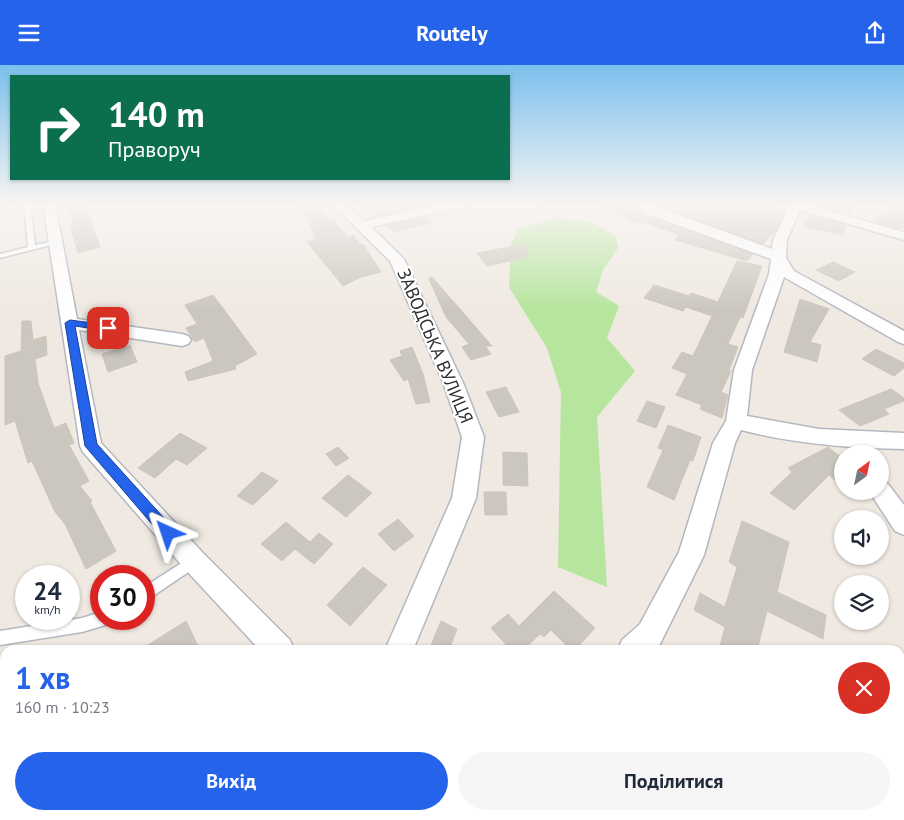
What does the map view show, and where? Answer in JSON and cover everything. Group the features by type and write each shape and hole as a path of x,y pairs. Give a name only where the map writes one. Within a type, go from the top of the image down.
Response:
{"street":[{"path":"54,239 91,446 194,561 275,645"},
{"name":"ЗАВОДСЬКА ВУЛИЦЯ","path":"377,239 397,259 454,385 473,437 464,498 402,645"},
{"path":"733,239 778,257 789,274 904,338"},
{"path":"638,645 650,634 690,555 724,443 736,421 744,370 777,274 780,239"},
{"path":"70,323 182,340"},
{"path":"736,421 834,446"},
{"path":"861,445 904,441"},
{"path":"887,500 904,524"}],"lane":[{"path":"31,239 32,248"},
{"path":"0,256 55,243"},
{"path":"155,588 194,561"},
{"path":"0,638 90,623"}],"green space":[{"path":"513,239 616,239 618,248 603,270 596,292 619,306 607,338 635,371 597,417 607,587 558,567 561,392 547,348 509,287 511,243"}],"building":[{"path":"74,239 97,239 100,247 78,253"},
{"path":"315,239 356,239 361,245 363,244 381,272 361,277 343,286 307,242"},
{"path":"711,239 753,254 747,261 675,240"},
{"path":"750,239 767,239 763,244"},
{"path":"526,244 528,257 487,266 477,253"},
{"path":"737,261 762,266 743,318 740,317 728,344 738,347 729,370 731,371 721,392 728,395 722,418 700,409 702,405 676,395 687,374 672,368 682,352 693,356 712,316 686,307 683,311 644,298 654,285 689,296 691,293 718,302"},
{"path":"833,262 855,272 839,281 816,270"},
{"path":"432,277 492,346 485,346 491,354 471,360 462,347 469,344 446,317 429,279"},
{"path":"213,295 257,354 235,366 236,369 188,381 185,372 213,361 204,338 195,342 186,328 197,324 185,305"},
{"path":"800,299 829,309 810,342 821,345 817,362 784,352"},
{"path":"22,321 31,321 33,340 46,336 47,355 35,359 38,383 54,428 66,423 74,443 69,445 89,481 80,486 92,501 90,502 116,551 86,569 65,524 55,512 32,461 28,463 15,421 5,425 5,356 21,351"},
{"path":"130,345 137,362 108,372 102,354"},
{"path":"412,347 423,374 430,402 416,404 408,379 404,381 390,360 402,356 400,351"},
{"path":"876,349 904,363 904,368 894,376 862,359"},
{"path":"506,387 519,412 499,417 486,392"},
{"path":"891,389 904,398 904,401 884,409 889,414 860,426 839,410"},
{"path":"647,401 665,407 656,428 637,421"},
{"path":"668,425 701,437 693,461 690,460 674,500 647,487 663,450 658,448"},
{"path":"180,433 207,448 187,465 176,459 155,478 138,468"},
{"path":"338,447 349,458 336,466 326,454"},
{"path":"828,447 834,452 834,479 829,475 794,510 770,493 792,472 788,468"},
{"path":"503,452 527,453 528,486 503,485"},
{"path":"262,472 278,481 253,505 237,496"},
{"path":"348,475 372,493 346,517 322,498"},
{"path":"484,492 506,492 507,515 485,515"},
{"path":"398,519 414,536 394,551 378,534"},
{"path":"742,521 789,542 777,592 826,615 823,639 767,611 758,645 720,645 725,627 694,610 700,593 725,607 737,567 729,562"},
{"path":"286,522 310,542 319,533 333,544 314,564 295,549 282,561 261,544"},
{"path":"363,567 387,585 350,626 327,605"},
{"path":"554,591 595,628 580,645 566,645 551,630 544,637 540,634 528,645 506,645 491,628 508,614 519,626"},
{"path":"186,621 198,645 148,645"},
{"path":"441,621 457,629 451,645 431,645"}],"route":[{"path":"108,328 70,323 91,446 168,533"}]}
